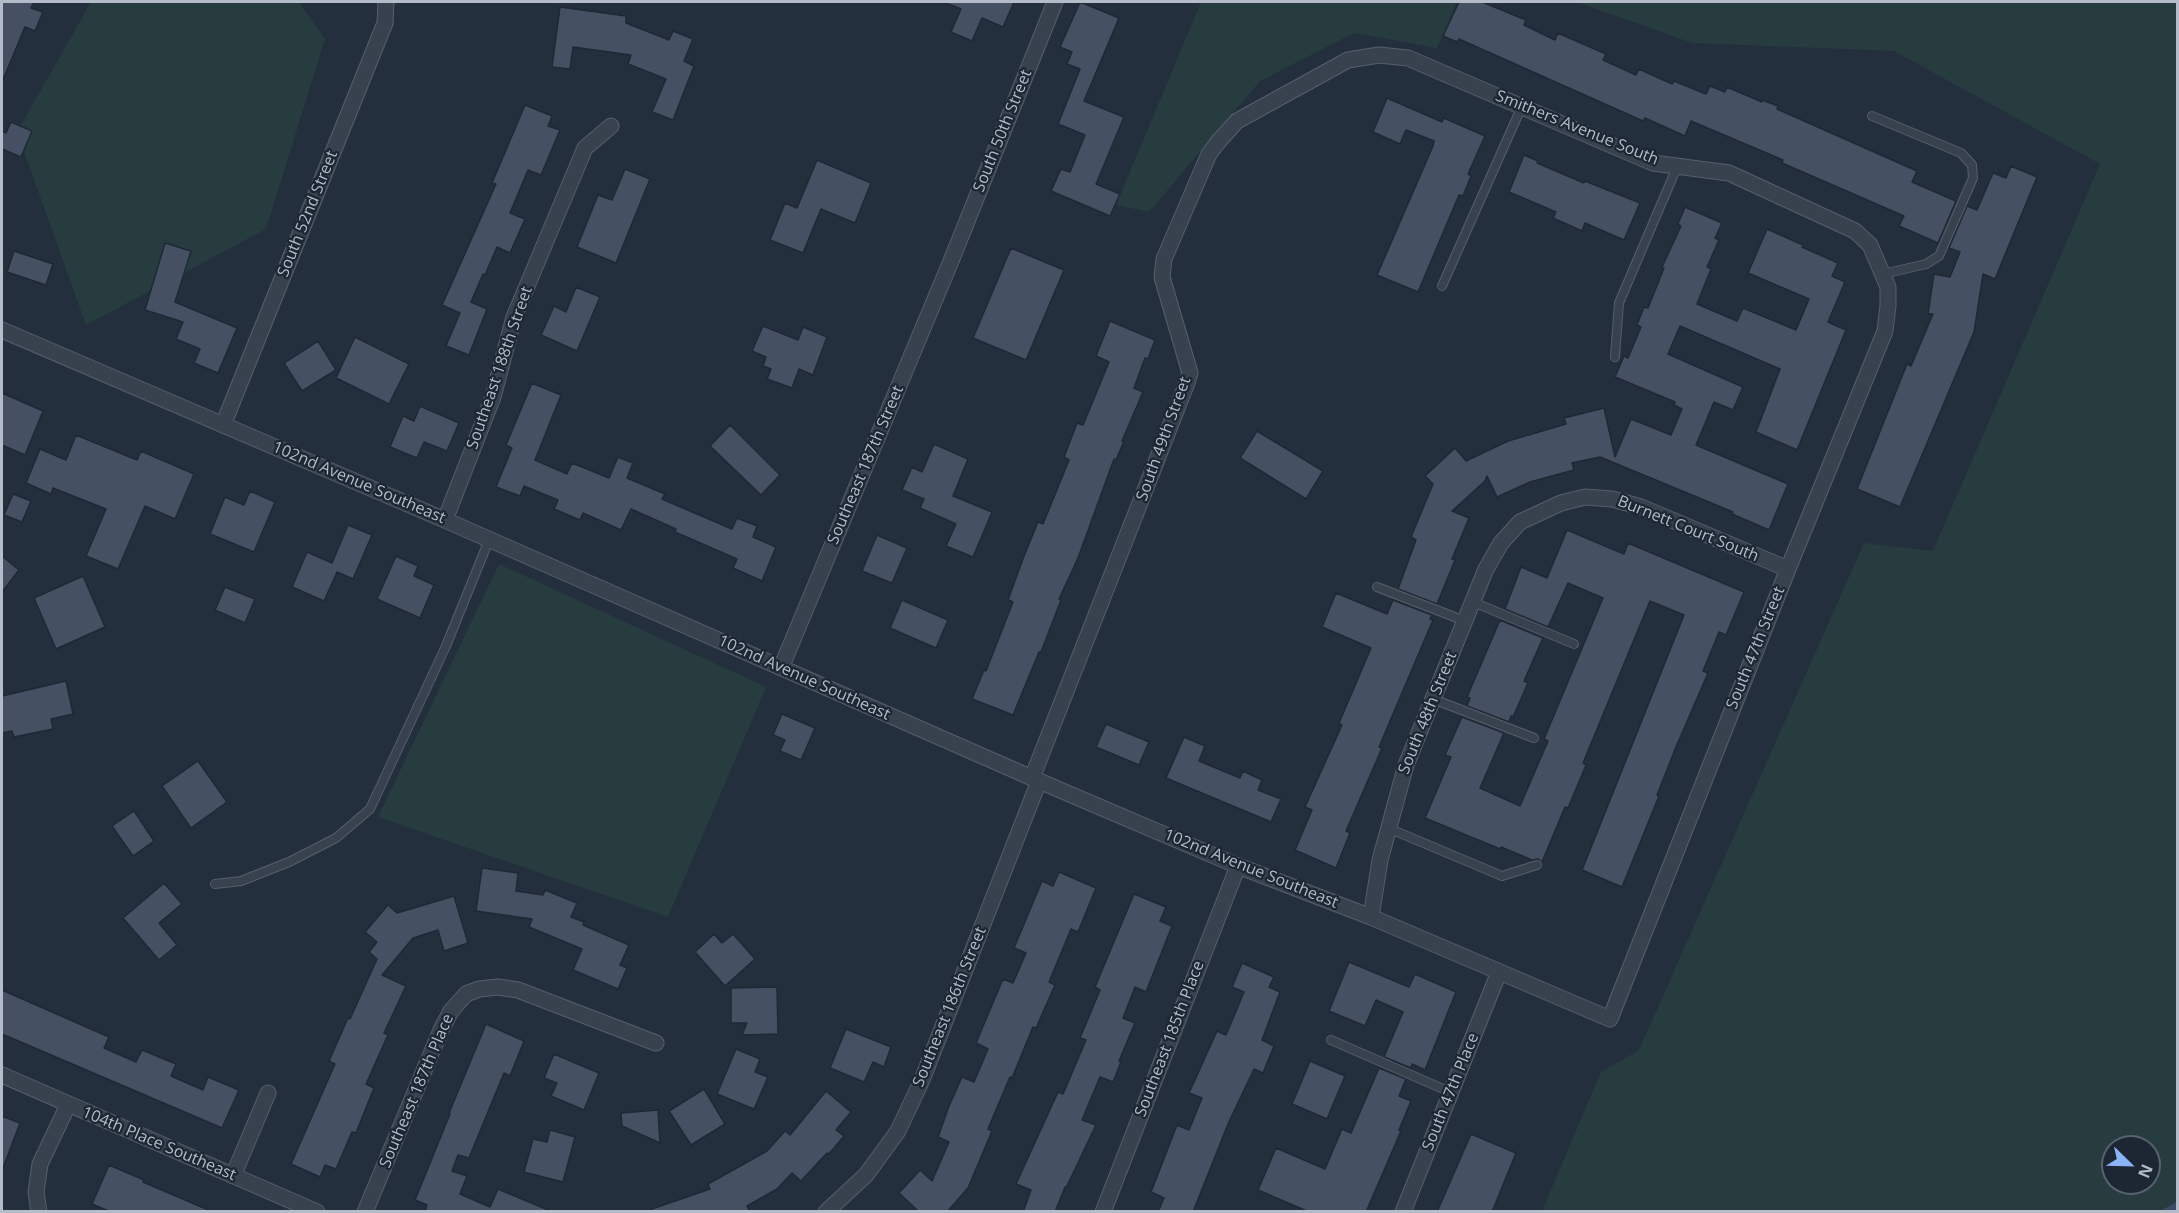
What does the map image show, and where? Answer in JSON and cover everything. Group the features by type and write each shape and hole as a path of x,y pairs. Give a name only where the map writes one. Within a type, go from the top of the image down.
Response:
{"street":[{"name":"South 52nd Street","path":"223,425 385,23 386,2"},
{"name":"South 50th Street","path":"951,261 1055,2"},
{"name":"Smithers Avenue South","path":"1348,60 1379,55 1408,57 1653,162 1729,173 1855,231 1870,245 1884,274"},
{"name":"South 49th Street","path":"1035,780 1190,373 1162,277 1164,260 1209,154 1238,121 1348,60"},
{"name":"Southeast 188th Street","path":"445,520 493,398 514,317 585,148 611,126"},
{"name":"Southeast 187th Street","path":"781,668 951,261"},
{"name":"South 47th Street","path":"1610,1019 1885,331 1888,287 1884,274"},
{"name":"102nd Avenue Southeast","path":"2,330 445,520 1035,780 1238,866 1371,917 1610,1019"},
{"name":"Burnett Court South","path":"1520,522 1561,502 1585,497 1612,499 1641,507 1788,569"},
{"name":"South 48th Street","path":"1371,917 1380,860 1406,765 1486,569 1501,543 1520,522"},
{"name":"Southeast 186th Street","path":"826,1212 866,1176 898,1131 922,1080 1035,780"},
{"name":"Southeast 185th Place","path":"1103,1212 1238,866"},
{"name":"South 47th Place","path":"1403,1212 1498,972"},
{"name":"Southeast 187th Place","path":"365,1212 441,1030 451,1011 466,994 479,989 498,987 518,990 656,1043"},
{"name":"104th Place Southeast","path":"2,1076 317,1212"},
{"path":"233,1176 268,1093"},
{"path":"39,1212 36,1192 40,1164 68,1105"}],"lane":[{"path":"1442,286 1522,106"},
{"path":"1872,116 1961,153 1972,165 1973,178 1939,256 1926,264 1884,274"},
{"path":"1615,357 1621,296 1677,167"},
{"path":"215,884 241,881 289,862 336,838 370,809 447,646 489,540"},
{"path":"1377,587 1465,621"},
{"path":"1473,602 1574,644"},
{"path":"1433,699 1534,738"},
{"path":"1389,828 1502,876 1537,865"},
{"path":"1331,1040 1450,1092"}],"green space":[{"path":"91,2 299,2 325,39 266,229 86,325 17,132"},
{"path":"1201,2 1457,2 1437,48 1354,33 1260,81 1149,212 1116,205"},
{"path":"1577,2 2177,2 2177,1211 1542,1211 1601,1072 1639,1050 1864,543 1933,551 2100,164 1894,51 1692,43"},
{"path":"499,564 766,687 668,917 378,817"}],"building":[{"path":"2,2 34,2 31,8 43,12 35,31 25,27 2,82"},
{"path":"943,2 1014,2 1003,27 982,18 972,41 951,32 961,9"},
{"path":"1080,2 1119,18 1084,101 1124,117 1096,184 1120,194 1110,216 1051,191 1061,169 1070,172 1085,135 1058,124 1080,69 1067,64 1072,52 1060,47"},
{"path":"1459,2 1482,2 1526,20 1524,25 1555,40 1558,33 1606,54 1603,60 1636,75 1639,69 1672,84 1674,81 1706,94 1710,86 1725,92 1727,87 1762,102 1762,100 1778,106 1777,109 1917,171 1912,182 1956,201 1938,243 1899,226 1904,216 1782,163 1783,160 1691,121 1685,136 1645,118 1643,121 1459,39 1457,42 1443,36"},
{"path":"560,7 626,16 626,23 669,40 673,31 693,39 684,61 694,66 673,120 652,112 666,79 628,64 631,55 573,47 570,69 552,67"},
{"path":"1387,98 1442,122 1444,118 1485,136 1468,174 1471,176 1463,196 1459,195 1418,292 1377,275 1434,141 1406,130 1400,144 1373,132"},
{"path":"525,105 552,116 548,126 560,130 541,175 528,170 510,213 525,219 510,253 497,247 471,302 487,309 469,355 446,346 460,313 442,305 496,184 492,183"},
{"path":"11,122 32,131 21,157 2,149 2,131 6,133"},
{"path":"1524,155 1584,183 1585,181 1640,203 1624,240 1585,223 1582,231 1553,218 1556,212 1509,192"},
{"path":"817,160 871,183 855,223 821,209 803,253 770,240 785,203 797,208"},
{"path":"2011,166 2037,177 1995,279 1983,274 1974,332 1900,507 1857,489 1907,364 1911,366 1933,314 1928,314 1934,274 1950,277 1960,252 1949,248 1967,206 1977,210 1993,173 2006,178"},
{"path":"625,169 650,179 616,263 577,247 598,195 612,200"},
{"path":"1685,207 1722,223 1715,238 1719,240 1707,267 1711,269 1697,304 1737,321 1743,308 1796,330 1809,299 1748,273 1767,229 1838,263 1832,276 1845,282 1828,322 1846,330 1797,450 1756,432 1780,369 1680,326 1668,354 1743,387 1733,410 1714,402 1696,445 1788,484 1769,530 1732,514 1733,512 1600,457 1572,463 1574,470 1530,482 1497,497 1487,476 1485,481 1452,511 1469,518 1437,604 1398,589 1416,540 1411,537 1433,484 1425,476 1455,448 1466,461 1508,441 1566,424 1564,418 1604,408 1615,457 1631,419 1671,435 1682,409 1674,405 1675,402 1615,377 1624,356 1628,358 1641,327 1637,325 1644,307 1648,308 1664,268 1662,267 1681,226 1678,224"},
{"path":"165,243 191,251 175,302 237,328 218,373 194,363 200,349 176,339 183,322 145,310"},
{"path":"1011,248 1064,270 1026,360 973,338"},
{"path":"14,251 53,264 46,285 7,272"},
{"path":"576,287 600,297 577,351 541,335 554,306 566,312"},
{"path":"1110,321 1155,340 1148,359 1145,358 1134,388 1143,392 1116,460 1114,459 1078,558 1059,599 1061,600 1041,652 1039,652 1013,715 972,699 984,670 986,671 1013,602 1008,600 1024,556 1038,522 1043,524 1069,460 1064,457 1077,423 1083,425 1109,362 1096,356"},
{"path":"763,326 798,340 803,327 827,337 813,375 799,369 792,388 767,379 771,369 763,366 766,357 752,351"},
{"path":"355,337 409,364 389,404 336,378"},
{"path":"318,341 336,370 302,391 284,363"},
{"path":"532,383 561,395 535,460 567,474 572,463 609,478 618,457 633,463 627,478 665,494 662,499 732,529 737,518 757,526 753,537 776,547 762,581 733,568 737,559 675,532 676,529 631,509 621,530 583,513 580,520 554,509 558,500 524,486 520,496 496,487 512,448 506,445"},
{"path":"2,393 43,411 25,455 2,445"},
{"path":"420,406 459,423 447,451 424,442 417,458 390,447 403,416 414,421"},
{"path":"730,425 780,475 761,495 710,446"},
{"path":"1257,431 1323,471 1306,499 1240,458"},
{"path":"76,435 137,460 141,451 194,474 175,519 145,506 118,569 86,556 106,509 53,488 51,494 26,483 40,449 66,460"},
{"path":"934,444 968,459 953,496 992,512 973,557 946,546 956,524 920,508 924,499 902,490 912,467 922,472"},
{"path":"250,491 275,502 254,552 210,534 225,497 244,505"},
{"path":"13,494 31,501 22,522 4,515"},
{"path":"348,525 372,535 353,579 337,572 324,601 292,587 307,552 332,563"},
{"path":"1567,530 1624,554 1628,543 1744,592 1726,635 1719,632 1703,671 1708,673 1676,747 1622,887 1582,870 1684,615 1650,601 1583,763 1586,765 1542,862 1501,847 1500,849 1425,818 1451,757 1445,755 1462,717 1504,733 1480,788 1520,806 1548,741 1544,739 1603,598 1568,583 1548,627 1505,609 1521,567 1547,578"},
{"path":"877,535 907,548 892,583 862,571"},
{"path":"2,556 19,570 2,592"},
{"path":"396,556 418,566 414,576 434,585 420,618 377,599"},
{"path":"83,576 105,627 56,649 34,598"},
{"path":"225,587 255,599 245,623 215,610"},
{"path":"1336,593 1387,614 1393,600 1432,615 1430,619 1433,620 1346,831 1350,833 1336,868 1295,850 1312,810 1305,807 1342,725 1339,723 1371,648 1322,627"},
{"path":"902,600 948,620 936,648 890,628"},
{"path":"1500,620 1543,638 1524,681 1528,683 1509,722 1467,706 1470,698 1467,697"},
{"path":"66,681 73,714 51,719 53,729 14,737 12,731 2,733 2,696"},
{"path":"782,714 815,728 801,760 780,751 785,740 773,735"},
{"path":"1106,724 1149,742 1139,765 1096,747"},
{"path":"1184,737 1205,746 1199,761 1240,778 1243,771 1262,780 1258,790 1281,799 1271,822 1166,778"},
{"path":"198,761 227,802 191,828 162,786"},
{"path":"134,811 154,841 133,856 112,826"},
{"path":"482,868 518,873 516,891 543,895 545,890 577,903 571,917 584,922 583,925 629,945 620,965 627,968 618,989 573,970 582,949 529,927 532,919 476,911"},
{"path":"1059,872 1096,888 1078,932 1071,929 1049,982 1055,985 1036,1028 1033,1027 1012,1078 1010,1077 988,1129 992,1131 968,1188 947,1212 919,1212 899,1193 920,1170 932,1181 949,1142 938,1137 949,1106 962,1077 974,1082 988,1049 976,1043 1003,979 1013,983 1026,953 1014,948 1042,881 1053,886"},
{"path":"164,883 182,904 159,923 177,945 159,960 123,918"},
{"path":"1134,894 1166,907 1160,921 1172,926 1146,992 1135,987 1123,1018 1135,1023 1113,1082 1100,1077 1082,1120 1096,1125 1055,1212 1023,1212 1031,1190 1016,1184 1058,1092 1063,1094 1086,1040 1080,1038 1100,990 1095,987"},
{"path":"454,896 468,943 444,951 438,930 413,938 382,975 406,986 384,1033 388,1035 366,1084 374,1088 356,1133 352,1132 336,1169 325,1165 320,1177 291,1164 335,1064 329,1061 377,959 369,952 377,942 365,932 388,905 397,913"},
{"path":"714,934 722,943 733,934 755,959 725,986 695,952"},
{"path":"1349,962 1409,987 1415,974 1456,992 1425,1070 1412,1064 1411,1068 1384,1057 1403,1012 1376,1000 1365,1026 1329,1011"},
{"path":"1242,963 1274,977 1269,987 1280,992 1262,1040 1274,1046 1263,1073 1254,1069 1228,1124 1193,1212 1158,1212 1164,1198 1151,1192 1177,1125 1189,1130 1202,1098 1189,1093 1217,1031 1226,1035 1244,992 1232,987"},
{"path":"777,987 778,1034 742,1035 747,1023 731,1023 731,988"},
{"path":"2,990 109,1037 104,1048 136,1062 142,1050 176,1064 171,1076 203,1090 208,1077 239,1090 222,1128 2,1034"},
{"path":"486,1024 524,1041 510,1076 504,1073 469,1158 458,1155 452,1171 467,1176 460,1194 490,1207 498,1189 553,1212 425,1212 427,1205 415,1200"},
{"path":"846,1029 891,1047 884,1067 873,1062 864,1082 830,1068"},
{"path":"736,1049 760,1059 755,1072 768,1077 754,1109 717,1094"},
{"path":"554,1054 599,1073 584,1110 551,1096 557,1083 544,1078"},
{"path":"1310,1061 1345,1076 1327,1119 1292,1104"},
{"path":"1379,1068 1406,1079 1399,1096 1411,1101 1399,1130 1401,1131 1366,1212 1309,1212 1258,1190 1276,1148 1325,1169 1342,1129 1351,1133"},
{"path":"704,1089 725,1124 691,1145 669,1111"},
{"path":"826,1091 851,1112 836,1130 844,1136 801,1181 792,1173 777,1189 747,1206 750,1212 653,1212 652,1209 710,1189 708,1184 767,1151 785,1131 790,1135"},
{"path":"658,1110 660,1143 622,1126 621,1113"},
{"path":"2,1116 20,1123 3,1168 2,1168"},
{"path":"550,1130 575,1137 563,1182 524,1172 533,1139 547,1142"},
{"path":"1471,1134 1516,1153 1492,1212 1437,1212"},
{"path":"109,1165 213,1212 111,1212 92,1204"}],"waterway":[{"path":"2165,1212 2178,1205"}]}
